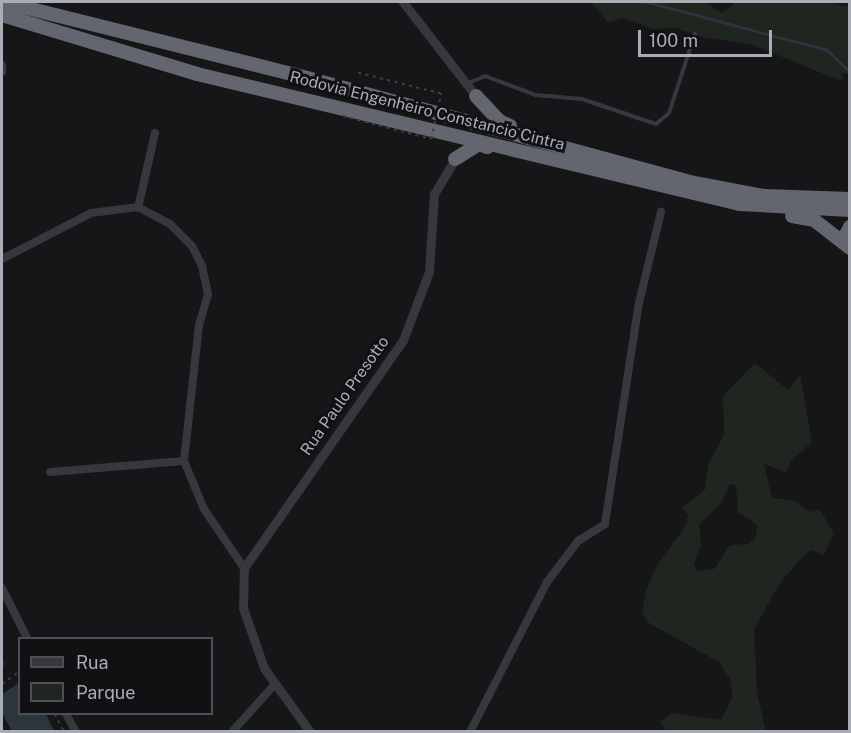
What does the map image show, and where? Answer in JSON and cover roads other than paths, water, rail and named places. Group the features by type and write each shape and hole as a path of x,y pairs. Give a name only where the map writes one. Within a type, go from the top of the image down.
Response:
{"highway":[{"name":"Rodovia Engenheiro Constancio Cintra","path":"3,2 429,110 689,182 764,196 849,199"},
{"name":"Rodovia Engenheiro Constancio Cintra","path":"2,15 197,74 425,126 740,204 849,210"},
{"path":"429,110 480,115 476,96"},
{"path":"476,96 499,122 558,144"},
{"path":"425,126 464,139 465,146 455,159"},
{"path":"455,159 479,144 541,155"},
{"path":"740,204 814,220 849,246"},
{"path":"849,227 846,236 849,246"}],"street":[{"path":"403,2 476,96"},
{"path":"2,65 2,72"},
{"path":"138,208 155,133"},
{"name":"Rua Paulo Presotto","path":"244,568 403,340 429,272 434,194 455,159"},
{"path":"2,259 91,213 138,208 170,224 192,246 202,266 208,294 200,325 183,461 204,509 244,568 243,608 264,668 309,732"},
{"path":"470,732 547,582 578,541 605,524 639,303 662,212"},
{"path":"50,472 183,461"},
{"path":"2,588 26,637"},
{"path":"232,732 274,684"},
{"path":"67,715 76,732"}],"lane":[{"path":"468,83 485,76 536,95 582,99 656,124 669,113 695,34"}],"waterway":[{"path":"647,2 827,50 850,72"}]}
